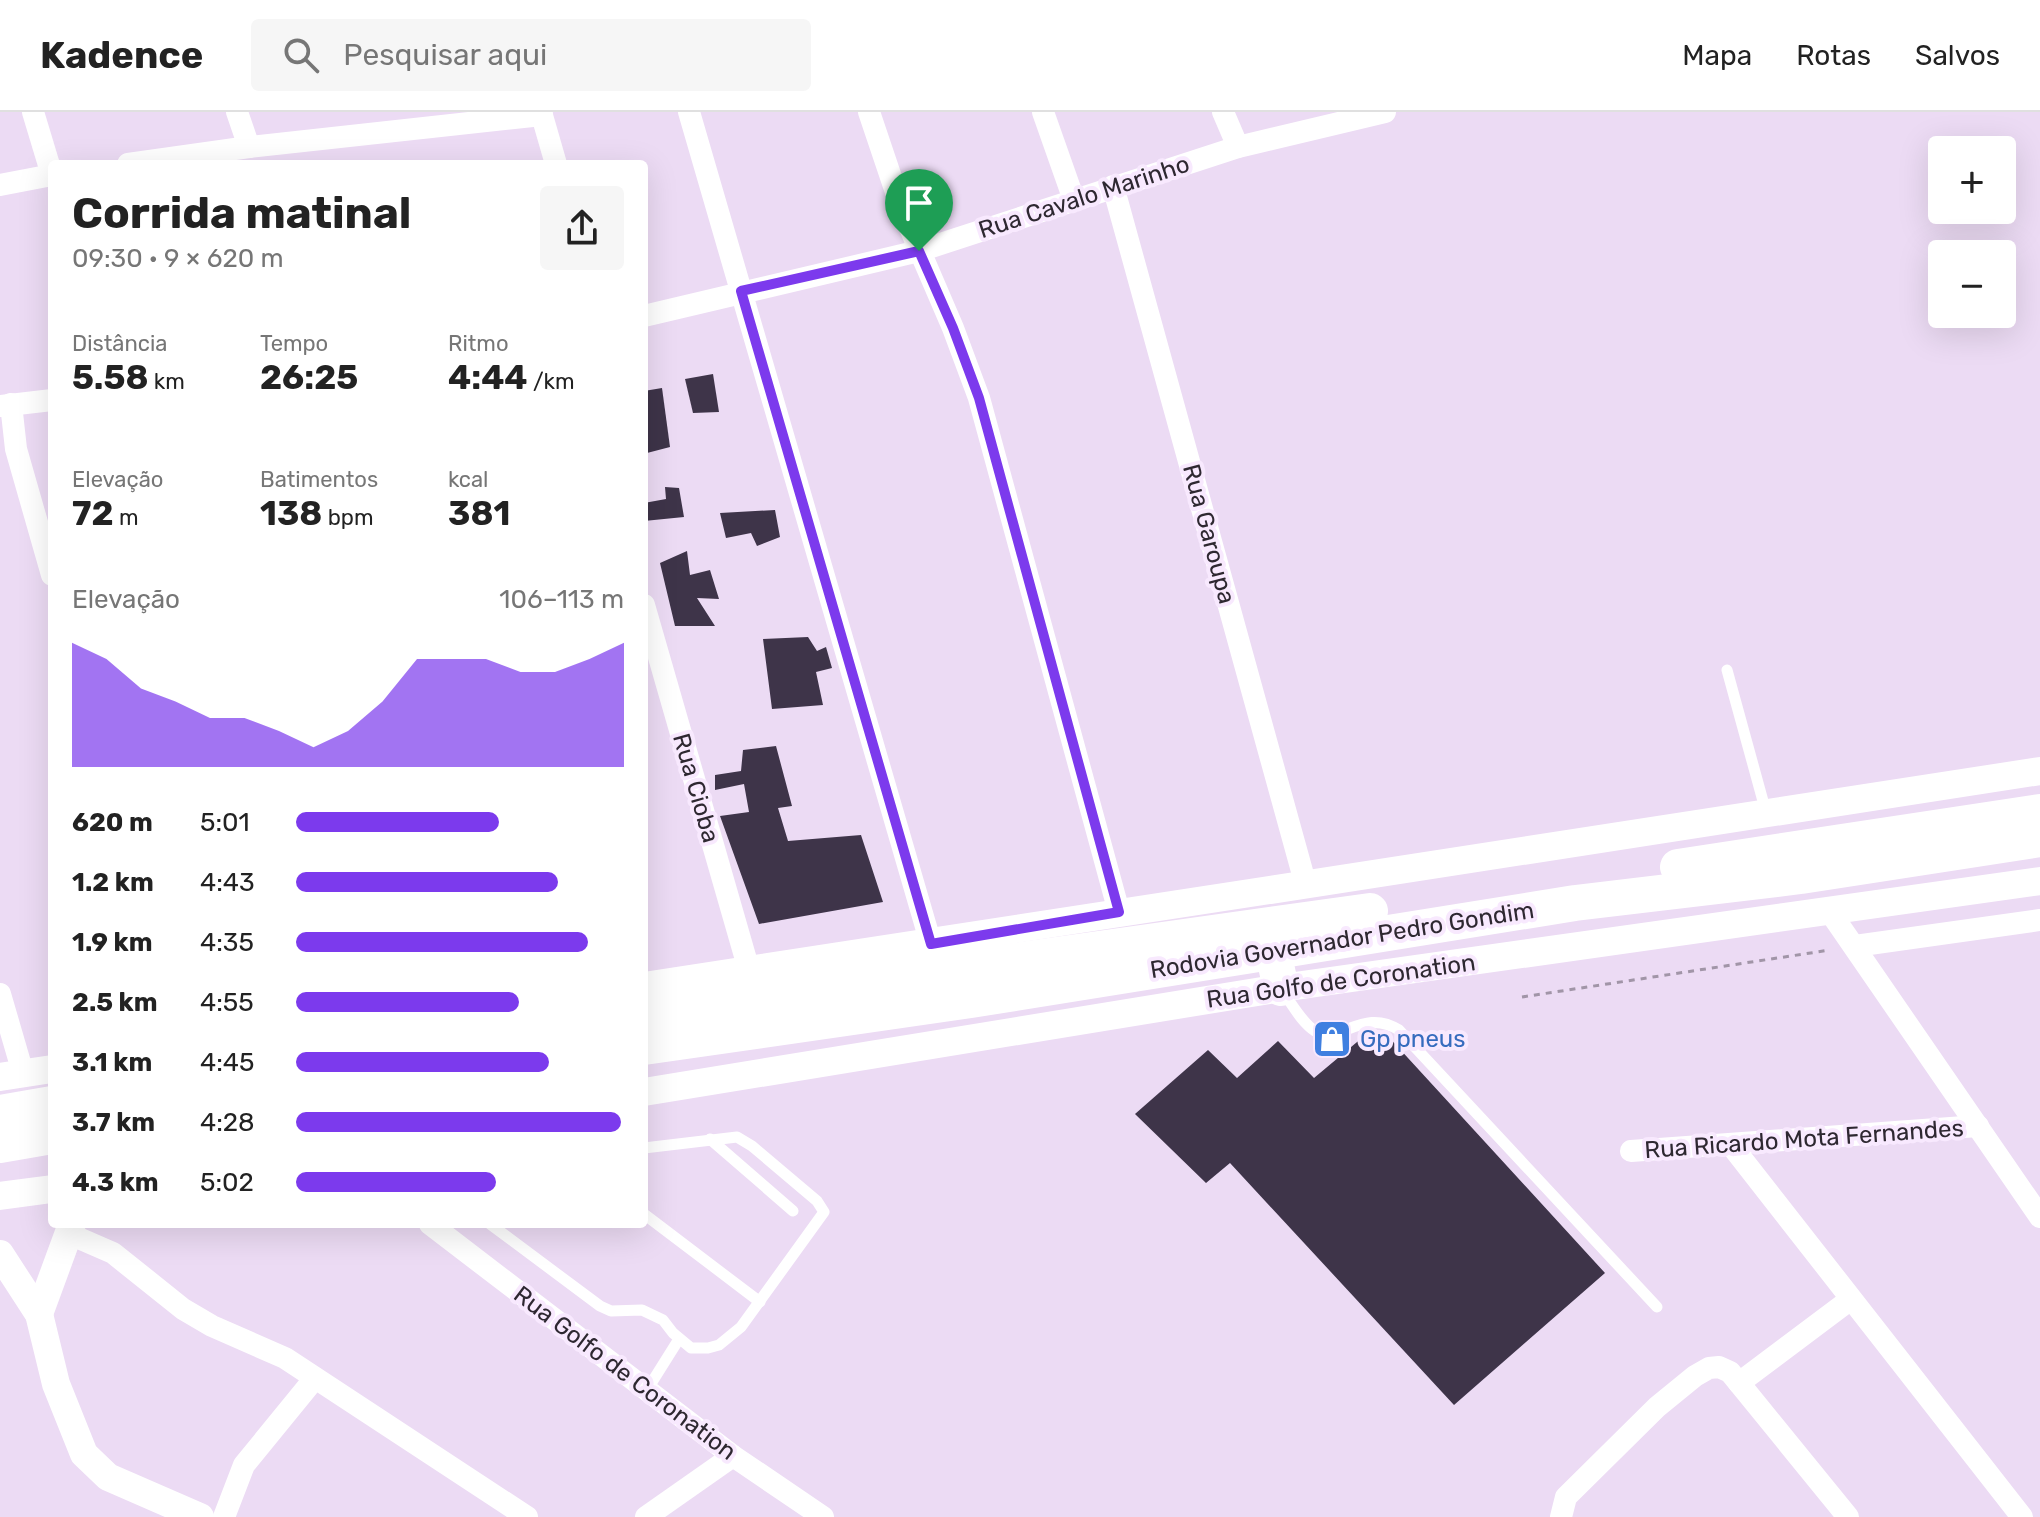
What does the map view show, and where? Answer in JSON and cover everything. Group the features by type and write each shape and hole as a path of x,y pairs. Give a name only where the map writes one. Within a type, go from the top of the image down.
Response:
{"highway":[{"name":"Rodovia Governador Pedro Gondim","path":"648,1012 1585,881 2040,812"},
{"name":"Rodovia Governador Pedro Gondim","path":"648,1046 971,1000 1575,903 1801,876 2040,839"},
{"path":"1273,952 1281,988"},
{"path":"0,1113 48,1105"},
{"path":"0,1145 48,1137"}],"street":[{"path":"33,112 48,162"},
{"path":"237,112 249,147"},
{"path":"689,112 931,944"},
{"path":"869,112 919,251 979,398 1119,912"},
{"path":"1043,112 1074,200"},
{"path":"1223,112 1238,147"},
{"name":"Rua Cavalo Marinho","path":"648,315 919,251 1238,147 1385,112"},
{"path":"156,160 392,122 541,114 555,160"},
{"path":"0,185 48,176"},
{"name":"Rua Garoupa","path":"1113,186 1305,882"},
{"path":"48,400 5,405 48,561"},
{"name":"Rua Cioba","path":"648,619 749,970"},
{"path":"648,985 2040,771"},
{"name":"Rua Golfo de Coronation","path":"648,1091 1281,988 2040,881"},
{"path":"1830,912 2040,1217"},
{"path":"1855,946 2040,920"},
{"path":"0,994 11,1075 48,1070"},
{"name":"Rua Ricardo Mota Fernandes","path":"1631,1151 1978,1126"},
{"path":"1731,1145 2022,1517"},
{"path":"0,1196 48,1190"},
{"name":"Rua Golfo de Coronation","path":"435,1228 733,1456 823,1517"},
{"path":"39,1314 70,1229 113,1253 183,1309 212,1326 285,1358 527,1517"},
{"path":"0,1254 39,1314 56,1384 76,1439 89,1461 108,1477 200,1517"},
{"path":"1739,1383 1851,1299"},
{"path":"1564,1507 1657,1407 1695,1376 1709,1368 1719,1367 1730,1372 1848,1517"},
{"path":"224,1517 244,1465 315,1378"},
{"path":"646,1517 733,1456"}],"lane":[{"path":"1727,670 1766,812"},
{"path":"1281,988 1313,1030 1327,1035 1371,1021 1388,1023 1399,1030 1657,1307"},
{"path":"495,1228 600,1306 611,1311 642,1310 663,1320 691,1348 719,1345 741,1327 824,1212 817,1201 737,1137 648,1147"},
{"path":"710,1139 793,1211"},
{"path":"648,1217 760,1302"},
{"path":"647,1390 679,1339"}],"path":[{"path":"1522,997 1855,946"}],"building":[{"path":"713,374 719,412 693,413 685,379"},
{"path":"662,388 670,447 648,453 648,390"},
{"path":"665,487 679,488 684,517 648,521 648,502 666,499"},
{"path":"775,510 780,537 757,546 751,533 726,538 720,513"},
{"path":"687,551 690,575 710,570 719,599 697,598 715,626 675,626 660,563"},
{"path":"808,637 817,651 826,647 832,668 816,672 823,705 772,709 763,639"},
{"path":"776,746 792,806 778,808 788,841 861,835 883,902 759,924 720,816 749,812 744,784 715,790 715,775 741,771 743,750"},
{"path":"1369,1032 1386,1034 1605,1273 1454,1405 1230,1163 1206,1183 1135,1114 1208,1050 1237,1078 1278,1041 1314,1078"}],"place":[{"name":"Gp pneus","path":"1332,1039"}],"route":[{"path":"919,251 964,354 979,398 1119,912 931,944 741,291 919,251"}]}
